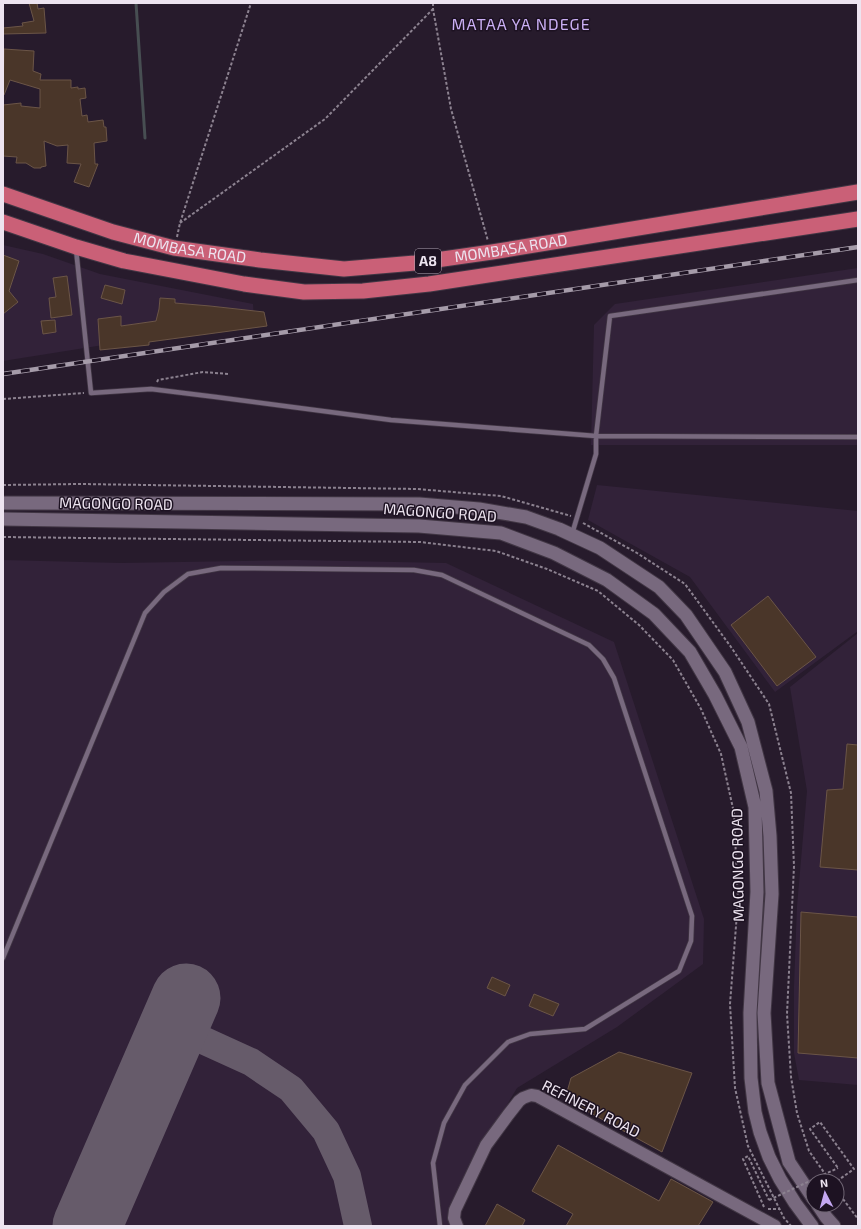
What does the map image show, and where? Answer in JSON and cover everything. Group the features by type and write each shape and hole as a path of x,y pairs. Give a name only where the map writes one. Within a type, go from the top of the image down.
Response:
{"highway":[{"name":"MOMBASA ROAD","path":"3,194 113,232 174,248 260,260 344,268 415,263 492,252 858,192"},
{"name":"MOMBASA ROAD","path":"3,222 76,247 124,261 244,284 304,292 363,291 437,283 858,219"}],"main road":[{"name":"MAGONGO ROAD","path":"3,503 419,504 480,509 526,517 572,534 600,548 659,588 686,615 725,672 748,722 766,791 770,836 772,894 764,1013 768,1083 789,1162 805,1186"},
{"path":"419,504 419,526"},
{"name":"MAGONGO ROAD","path":"3,519 419,526 501,533 554,553 607,580 654,614 690,652 715,694 741,748 755,807 757,892 750,1013 751,1078 754,1112 769,1157 780,1179 812,1226"},
{"path":"823,1213 834,1226"}],"street":[{"name":"REFINERY ROAD","path":"457,1226 454,1218 455,1210 486,1145 516,1105 523,1098 531,1095 544,1100 775,1226"}],"lane":[{"path":"76,247 91,392 151,389 391,420 596,436 858,437"},
{"path":"572,534 596,454 596,436 610,316 858,280"},
{"path":"3,958 146,613 164,592 188,574 221,568 414,570 442,575 589,645 603,659 614,678 692,916 691,941 680,971 585,1029 530,1034 508,1042 465,1085 444,1123 433,1163 440,1226"}],"path":[{"path":"174,248 180,223 251,3"},
{"path":"433,3 450,108 492,252"},
{"path":"180,223 325,119 433,9"},
{"path":"151,389 158,380 203,372 229,374"},
{"path":"3,399 91,392"},
{"path":"3,485 80,484 417,489 501,496 571,516"},
{"path":"577,519 637,553 685,584 731,647 769,704 791,793 794,866 787,1014 791,1077 797,1113 809,1151 824,1173"},
{"path":"3,537 420,542 496,551 547,569 598,591 639,625 673,660 701,709 721,754 734,813 738,900 730,1004 735,1088 748,1146 784,1218 791,1226"},
{"path":"827,1173 838,1168 810,1128 820,1122 854,1169 845,1175"},
{"path":"780,1209 765,1209 743,1159 748,1156 769,1200 805,1183"},
{"path":"845,1202 858,1219"}],"shaded area":[{"path":"3,245 43,254 100,274 253,304 254,321 3,361"},
{"path":"858,268 858,445 591,445 594,325 615,304"},
{"path":"597,485 858,511 858,631 775,692 690,577 588,520"},
{"path":"3,560 121,563 296,560 446,563 614,642 704,919 703,964 617,1027 517,1088 453,1200 450,1209 452,1226 3,1226"},
{"path":"858,633 858,1085 799,1080 794,1053 794,986 797,906 807,791 790,687"}],"building":[{"path":"29,3 37,3 38,9 44,8 46,33 3,34 3,28 23,26 22,23 34,21"},
{"path":"4,49 34,51 33,71 41,74 40,80 71,80 71,88 85,88 86,98 80,99 82,116 87,115 88,122 103,120 104,127 106,127 107,141 94,143 95,164 98,164 89,187 74,182 81,164 67,163 68,145 57,146 44,141 46,166 41,168 34,168 26,163 16,163 17,157 3,156 3,105 21,103 21,106 40,108 40,89 10,80 3,95"},
{"path":"3,255 19,261 9,291 18,302 3,314"},
{"path":"67,276 72,315 51,318 49,298 56,297 53,278"},
{"path":"105,285 125,290 122,304 101,298"},
{"path":"160,298 175,299 175,303 264,312 267,326 149,342 149,345 100,350 98,319 121,316 121,326 156,321"},
{"path":"55,320 56,332 43,334 41,321"},
{"path":"768,596 816,657 777,686 731,625"},
{"path":"847,744 858,745 858,870 820,867 827,790 843,789"},
{"path":"801,912 858,917 858,1058 798,1053"},
{"path":"492,977 510,985 505,996 487,988"},
{"path":"534,994 559,1004 553,1016 529,1006"},
{"path":"619,1052 692,1073 662,1152 565,1099 571,1078"},
{"path":"558,1145 659,1201 671,1179 713,1202 698,1226 566,1226 573,1214 532,1191"},
{"path":"497,1204 525,1220 522,1226 485,1226"}],"waterway":[{"path":"136,3 145,138"}],"taxiway":[{"path":"174,1027 251,1062 291,1089 326,1131 347,1176 358,1226"}],"runway":[{"path":"87,1226 186,998"}],"railway":[{"path":"3,374 858,247"}],"district":[{"name":"MATAA YA NDEGE","path":"521,24"}]}
